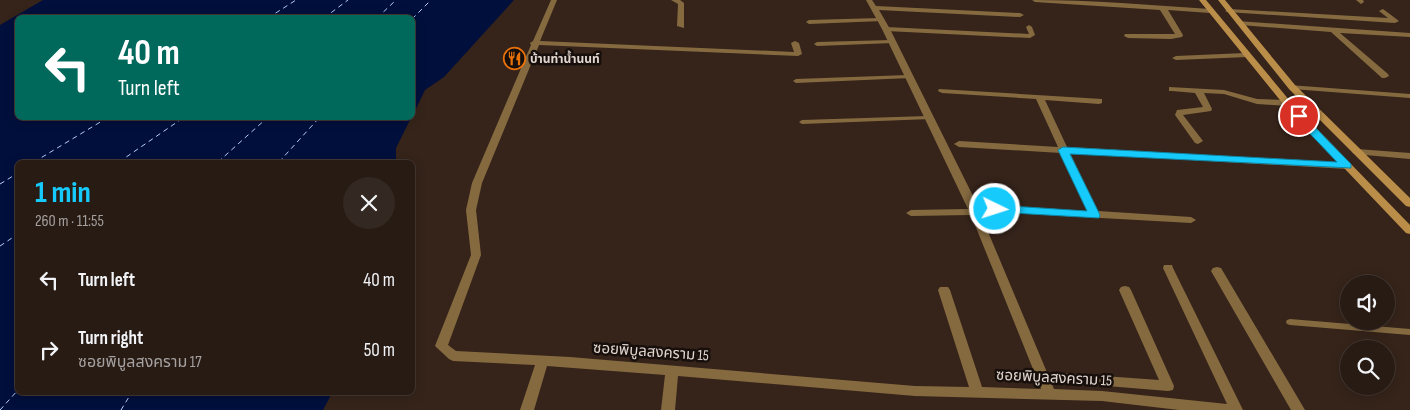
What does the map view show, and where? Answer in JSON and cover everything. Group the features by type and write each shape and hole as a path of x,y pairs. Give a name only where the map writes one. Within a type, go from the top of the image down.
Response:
{"main road":[{"path":"1202,0 1245,55 1287,103 1410,230"},
{"path":"1220,0 1292,87 1410,204"}],"street":[{"name":"ซอยพิบูลสงคราม 15","path":"554,0 534,43 531,59 477,183 470,210 476,255 441,346 453,356 542,360 915,390 1102,396 1188,408 1229,410"},
{"path":"674,0 681,3 681,26"},
{"path":"1035,0 1162,6 1210,11"},
{"path":"871,4 1020,15"},
{"path":"871,4 975,212 1049,394"},
{"path":"1128,36 1171,38 1179,35 1162,6"},
{"path":"1229,11 1395,21"},
{"path":"1383,11 1409,33"},
{"path":"1240,23 1409,33"},
{"path":"1334,30 1385,76"},
{"path":"534,43 798,54 795,43"},
{"path":"1176,58 1245,55"},
{"path":"1292,87 1410,96"},
{"path":"1172,89 1224,92 1257,101 1287,103"},
{"path":"942,90 1099,101"},
{"path":"1198,90 1208,110 1187,110 1180,112 1179,115 1198,141"},
{"path":"1039,97 1094,215"},
{"path":"959,144 1347,166"},
{"path":"1357,152 1410,156"},
{"path":"995,209 1191,220"},
{"path":"911,213 975,212"},
{"path":"1168,268 1236,410"},
{"path":"1218,271 1298,410"},
{"path":"944,290 977,391"},
{"path":"1062,378 1168,386 1125,290"},
{"path":"527,410 542,360"},
{"path":"668,410 672,370"},
{"path":"1097,380 1102,396"}],"lane":[{"path":"810,22 883,25 1030,36 1032,35 1029,27"},
{"path":"817,44 891,42"},
{"path":"796,81 908,77"},
{"path":"802,122 928,118"},
{"path":"1290,322 1410,332"}],"shaded area":[{"path":"43,0 514,0 444,77 425,90 415,111 415,15 17,15"},
{"path":"15,16 15,120 410,120 396,148 396,160 15,160 15,395 331,395 323,410 0,410 0,25"}],"ferry route":[{"path":"273,15 296,0"},
{"path":"328,15 348,0"},
{"path":"380,15 396,0"},
{"path":"415,16 431,0"},
{"path":"37,160 104,120"},
{"path":"122,160 180,120"},
{"path":"220,160 265,120"},
{"path":"281,160 317,120"},
{"path":"0,184 15,175"},
{"path":"0,246 15,236"},
{"path":"0,410 15,393"},
{"path":"121,410 130,395"}],"place":[{"name":"บ้านท่าน้ำนนท์","path":"514,59"}],"route":[{"path":"995,209 1094,215 1063,150 1347,166 1299,116"}]}
